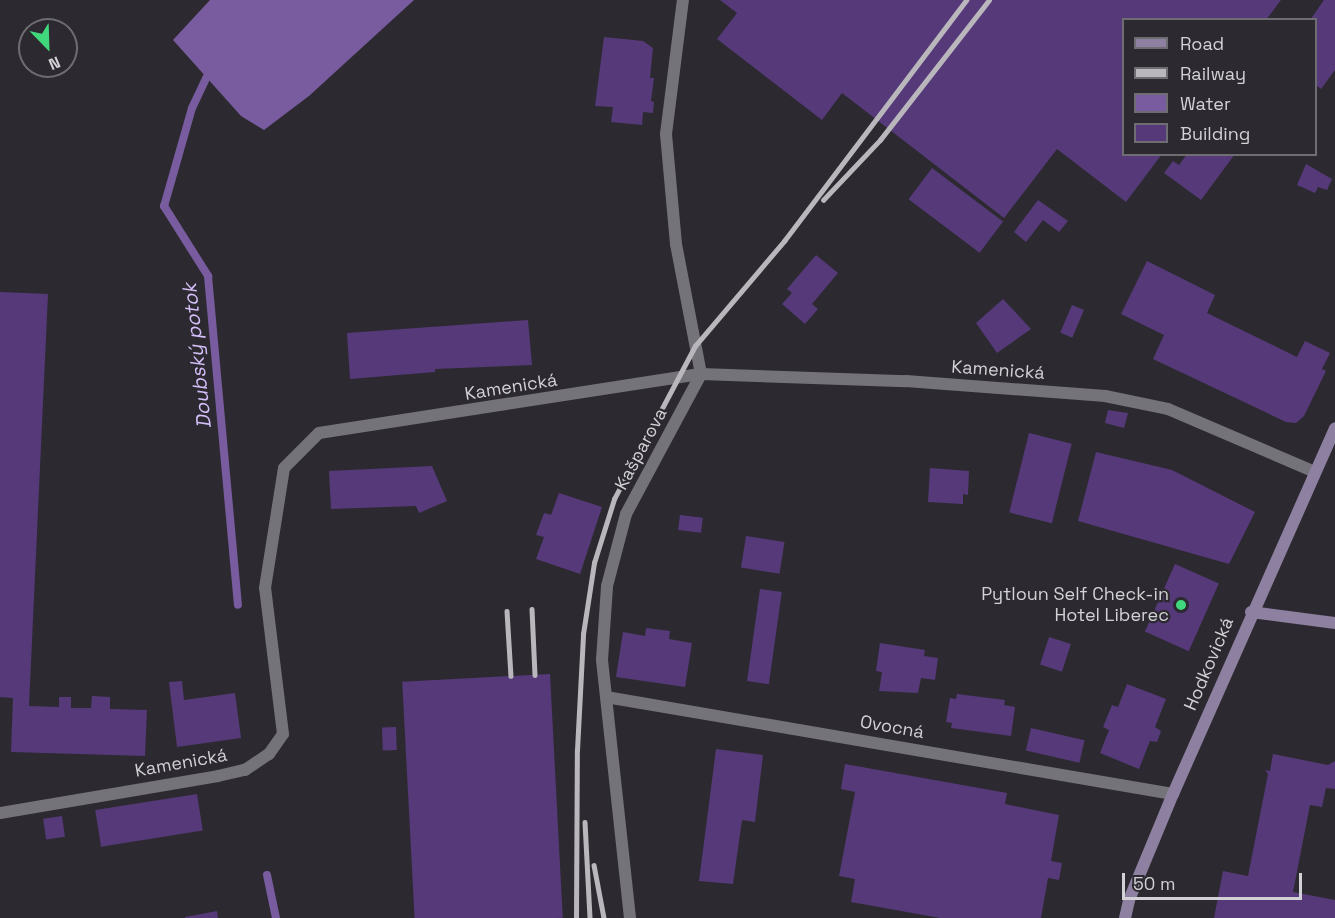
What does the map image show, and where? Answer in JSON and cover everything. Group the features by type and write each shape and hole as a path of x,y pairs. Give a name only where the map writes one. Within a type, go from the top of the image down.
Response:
{"street":[{"path":"682,0 666,134 676,244 701,374"},
{"name":"Kamenická","path":"0,813 245,770 268,754 283,734 265,588 284,468 319,433 701,374 906,381 1105,396 1168,409 1313,471"},
{"name":"Kašparova","path":"630,918 602,660 606,586 626,514 701,374"},
{"name":"Hodkovická","path":"1125,918 1173,794 1251,612 1313,471 1335,428"},
{"path":"1251,612 1335,623"},
{"name":"Ovocná","path":"606,697 1173,794"}],"water":[{"path":"210,0 414,0 309,96 264,130 241,116 173,40"}],"building":[{"path":"720,0 1281,0 1268,18 1122,18 1122,156 1160,156 1126,202 1057,149 1004,218 842,93 822,120 717,39 737,13"},
{"path":"1324,0 1335,0 1335,70 1321,89 1317,86 1317,18 1311,18"},
{"path":"604,37 643,41 653,48 650,78 654,78 651,101 654,102 653,113 643,112 642,125 611,122 613,107 595,106"},
{"path":"1186,156 1234,156 1201,200 1164,173 1173,161 1179,165"},
{"path":"1306,164 1332,179 1327,190 1318,187 1315,193 1297,185"},
{"path":"932,168 1003,222 980,253 909,199"},
{"path":"1038,200 1068,221 1059,232 1043,220 1026,242 1014,232"},
{"path":"816,255 838,273 812,304 818,309 805,324 782,304 792,293 787,289"},
{"path":"1147,261 1215,295 1207,313 1297,357 1305,341 1330,353 1322,369 1326,371 1304,416 1296,423 1286,422 1153,359 1164,335 1121,314"},
{"path":"0,292 48,294 29,706 59,707 59,697 71,697 71,708 91,708 92,696 110,697 110,709 147,710 145,756 11,752 13,698 0,697"},
{"path":"1003,299 1031,329 997,353 976,323"},
{"path":"1072,305 1084,310 1072,338 1060,333"},
{"path":"528,320 532,365 435,369 435,372 350,379 347,333"},
{"path":"1108,410 1128,413 1124,428 1105,423"},
{"path":"1029,433 1072,444 1052,523 1009,513"},
{"path":"1096,452 1172,470 1255,512 1229,564 1078,521"},
{"path":"432,466 447,501 419,513 416,506 331,509 329,471"},
{"path":"930,468 969,471 968,495 963,494 963,504 928,502"},
{"path":"559,493 602,507 580,574 536,559 544,537 536,535 544,513 551,515"},
{"path":"680,515 703,518 701,533 678,530"},
{"path":"746,536 785,542 780,574 741,568"},
{"path":"1175,564 1219,584 1189,651 1145,632"},
{"path":"760,589 782,592 769,684 747,681"},
{"path":"646,628 670,631 669,639 692,643 685,687 616,677 623,632 645,636"},
{"path":"1049,637 1071,644 1062,672 1040,665"},
{"path":"880,643 925,650 924,656 938,658 935,680 921,678 918,693 879,691 882,672 876,671"},
{"path":"550,674 563,918 415,918 402,682"},
{"path":"182,681 184,700 235,693 241,738 177,747 169,682"},
{"path":"1127,684 1166,699 1155,727 1161,731 1157,742 1150,741 1139,769 1100,753 1109,730 1103,727 1112,705 1118,707"},
{"path":"957,694 1005,700 1004,705 1015,707 1011,736 951,728 952,723 946,722 950,698 956,699"},
{"path":"382,727 396,727 397,750 383,750"},
{"path":"1031,728 1085,740 1079,763 1026,750"},
{"path":"716,749 763,755 755,822 742,820 733,884 699,881"},
{"path":"1273,754 1328,765 1335,761 1335,789 1326,788 1322,807 1310,805 1293,892 1335,900 1335,918 1214,918 1223,871 1248,876 1268,774 1265,770 1270,771"},
{"path":"845,764 1007,793 1005,804 1059,815 1051,861 1062,863 1059,880 1048,878 1041,918 940,918 851,902 855,879 839,876 855,792 841,789"},
{"path":"197,794 203,831 101,847 95,810"},
{"path":"62,816 65,837 46,839 43,819"},
{"path":"217,911 218,918 185,918 185,917"}],"waterway":[{"name":"Doubský potok","path":"210,70 192,108 164,206 208,276 238,605"},
{"name":"Doubský potok","path":"267,875 276,918"}],"railway":[{"path":"576,918 577,750 583,634 594,563 614,499 695,346 784,241 966,0"},
{"path":"823,200 880,140 989,0"},
{"path":"532,609 535,675"},
{"path":"507,611 511,676"},
{"path":"585,822 590,918"},
{"path":"594,865 604,918"}],"place":[{"name":"Pytloun Self Check-in Hotel Liberec","path":"1181,605"}]}
